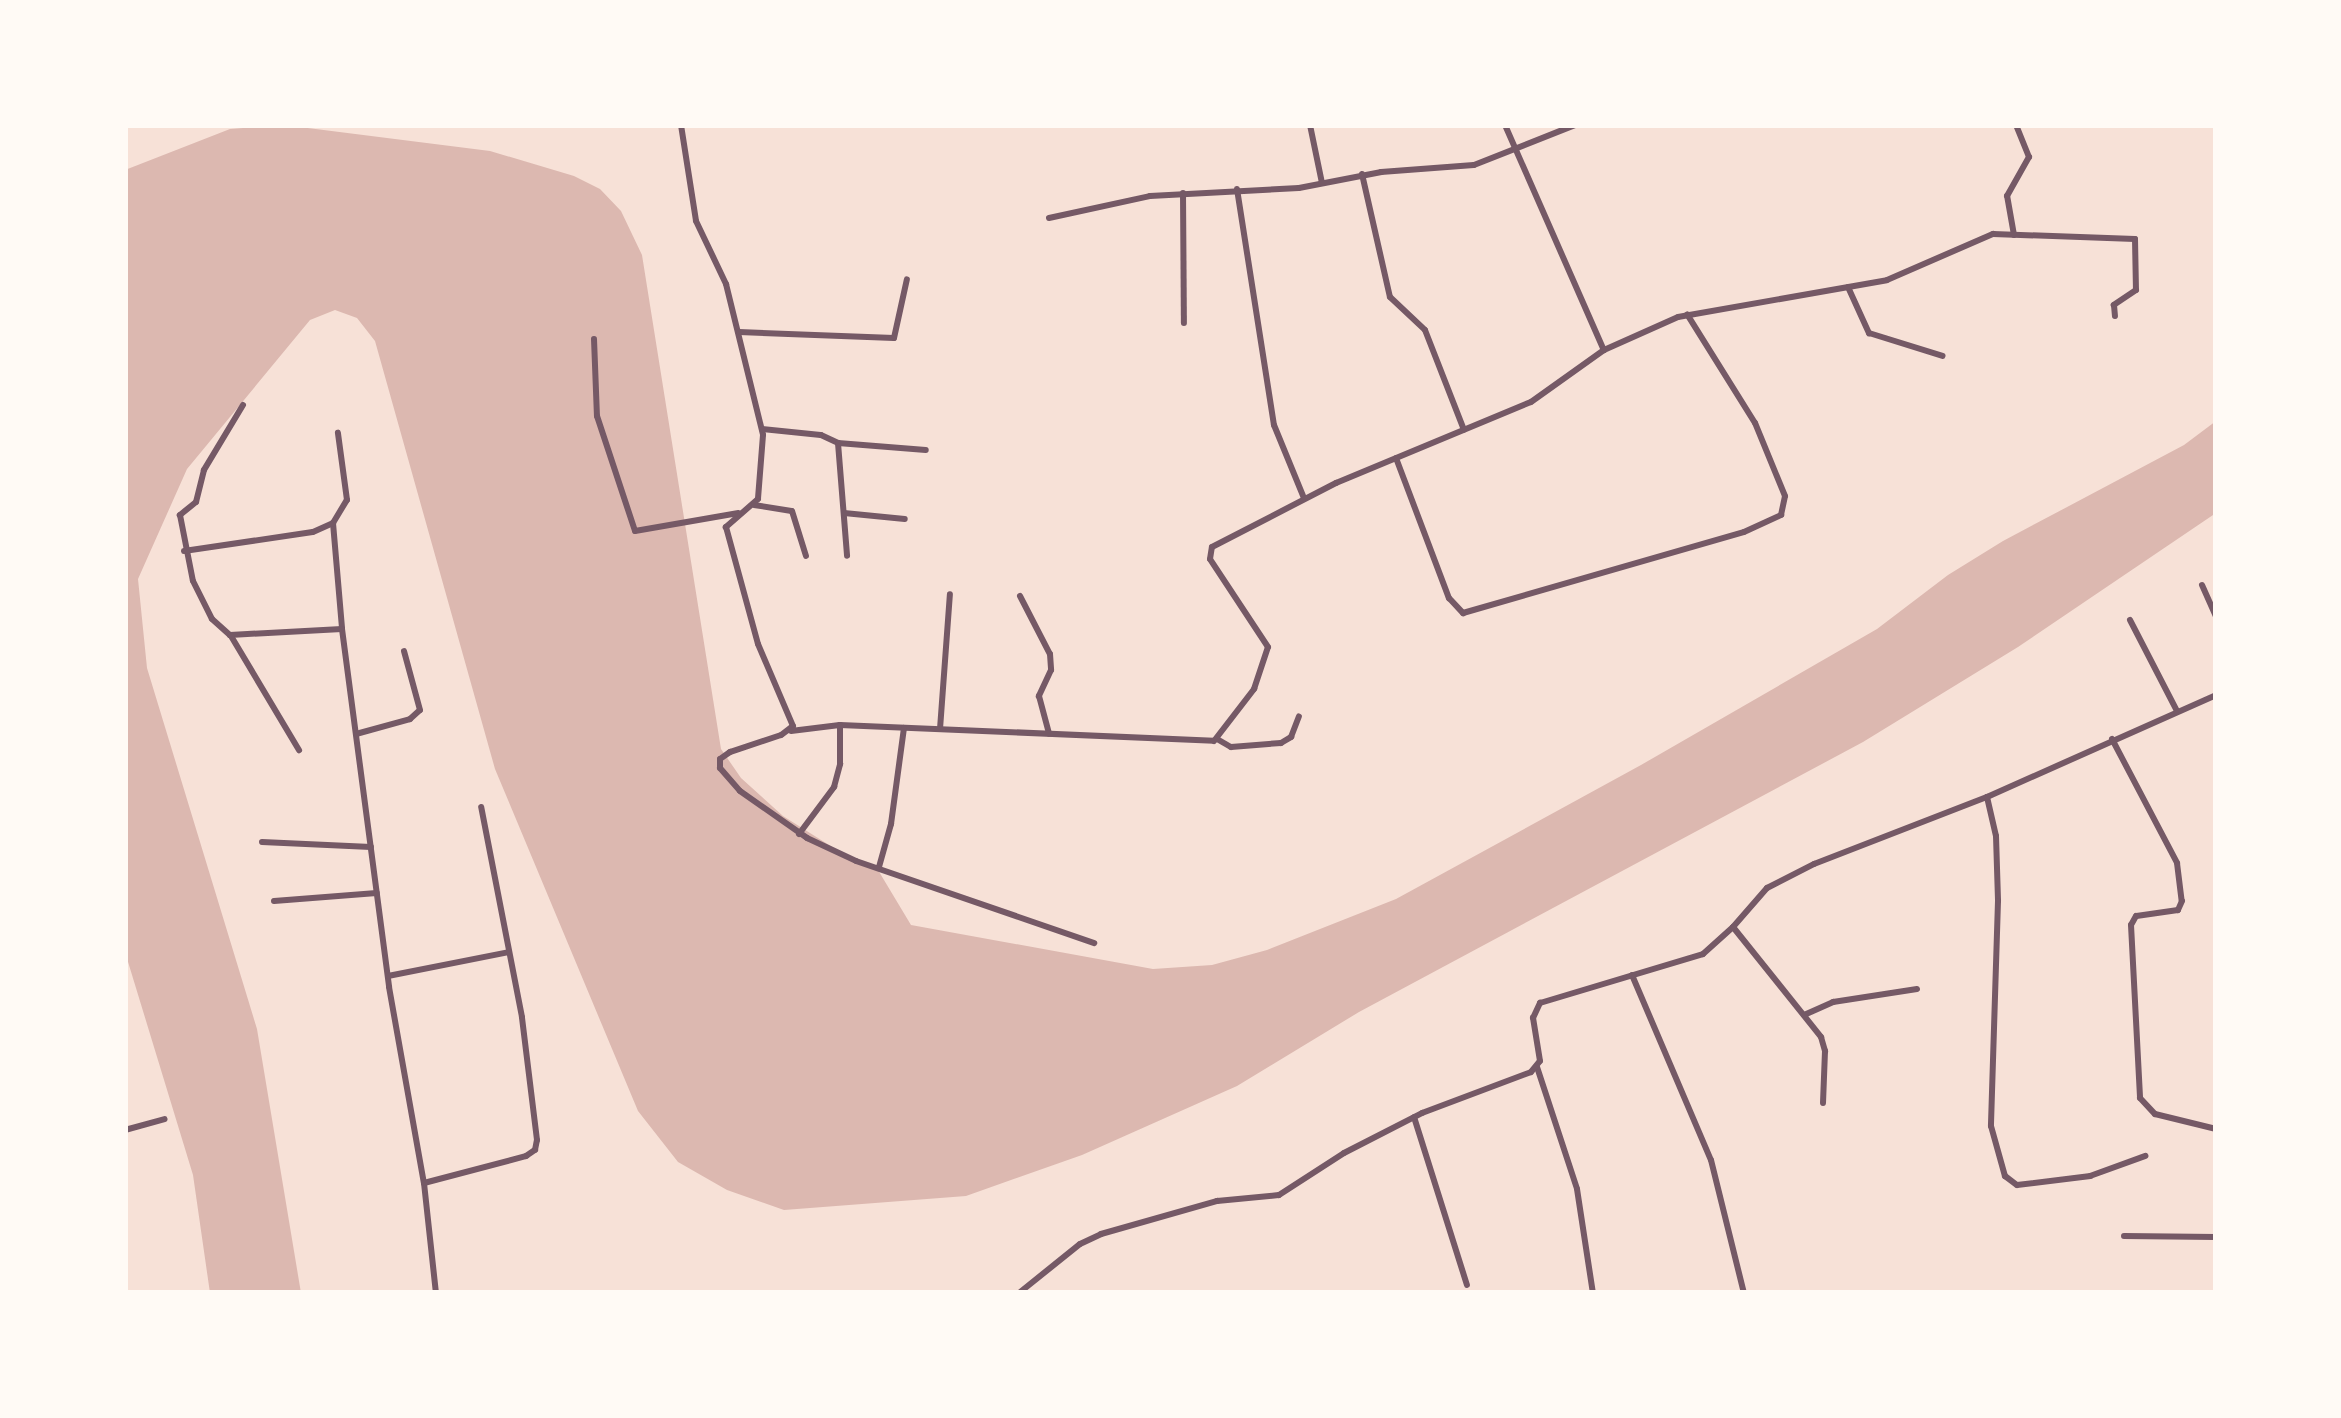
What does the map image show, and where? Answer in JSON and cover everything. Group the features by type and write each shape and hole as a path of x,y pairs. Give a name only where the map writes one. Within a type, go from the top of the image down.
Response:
{"street":[{"path":"681,125 696,221 704,246 722,273 762,429 760,489 754,505"},
{"path":"1310,125 1322,183"},
{"path":"1505,125 1512,149 1604,350"},
{"path":"1049,218 1183,193 1322,183 1362,174 1465,166 1575,125"},
{"path":"2014,235 2007,196 2029,157 2016,125"},
{"path":"1362,174 1390,297 1425,330 1464,430"},
{"path":"1237,189 1274,425 1304,498"},
{"path":"1183,193 1184,323"},
{"path":"1218,740 1254,689 1268,646 1210,552 1217,544 1304,498 1531,402 1604,350 1687,314 1903,275 1994,234 2135,239 2136,290 2114,304 2115,316"},
{"path":"739,332 894,338 907,280"},
{"path":"1848,287 1870,333 1942,356"},
{"path":"1396,458 1449,598 1463,612 1744,532 1781,515 1785,496 1756,423 1687,314"},
{"path":"594,339 598,416 636,531 739,512 754,505 792,511 806,556"},
{"path":"243,405 204,470 196,502 180,515 184,551 193,581 212,619 230,636 299,750"},
{"path":"762,429 821,435 838,443 926,450"},
{"path":"184,551 312,532 333,523 347,500 338,433"},
{"path":"838,443 847,556"},
{"path":"739,512 726,527 758,644 791,720 791,730"},
{"path":"844,513 905,519"},
{"path":"333,523 342,629 388,976 424,1182 436,1293"},
{"path":"2202,586 2216,617"},
{"path":"940,729 950,594"},
{"path":"1020,596 1050,654 1050,670 1039,690 1049,734"},
{"path":"2130,620 2177,711"},
{"path":"230,636 342,629"},
{"path":"356,734 410,719 420,710 404,651"},
{"path":"1594,1293 1577,1189 1536,1066 1540,1053 1533,1018 1540,1003 1703,954 1733,927 1760,893 1782,880 1987,797 2216,695"},
{"path":"1094,943 878,867 799,834 740,791 719,762 730,752 791,730 840,725 1218,740 1232,747 1281,744 1291,737 1299,716"},
{"path":"799,834 834,786 840,764 840,725"},
{"path":"878,867 891,824 904,728"},
{"path":"2112,739 2180,874 2182,901 2178,910 2136,916 2131,925 2140,1098 2154,1114 2216,1129"},
{"path":"1987,797 1996,836 1998,901 1992,1126 2005,1176 2017,1185 2090,1176 2144,1156"},
{"path":"424,1182 535,1150 522,1017 480,807"},
{"path":"262,842 371,847"},
{"path":"274,901 377,893"},
{"path":"1733,927 1804,1015 1825,1051 1822,1103"},
{"path":"388,976 509,952"},
{"path":"1632,975 1711,1160 1744,1293"},
{"path":"1804,1015 1833,1002 1917,989"},
{"path":"1019,1293 1080,1244 1101,1234 1217,1201 1279,1195 1414,1117 1536,1066"},
{"path":"1414,1117 1467,1285"},
{"path":"125,1130 165,1119"},
{"path":"2124,1236 2216,1237"}],"shaded area":[{"path":"284,125 490,151 574,176 600,189 621,211 642,255 721,749 741,778 783,816 856,862 878,870 911,925 1153,969 1212,965 1267,950 1396,899 1641,765 1877,629 1948,575 2003,541 2184,445 2216,421 2216,513 2018,647 1863,742 1359,1012 1237,1086 1082,1155 966,1196 784,1210 727,1190 678,1162 638,1111 495,769 375,341 357,318 335,310 310,320 187,469 138,579 147,668 257,1029 301,1293 210,1293 193,1175 125,952 125,170 230,129"}]}
